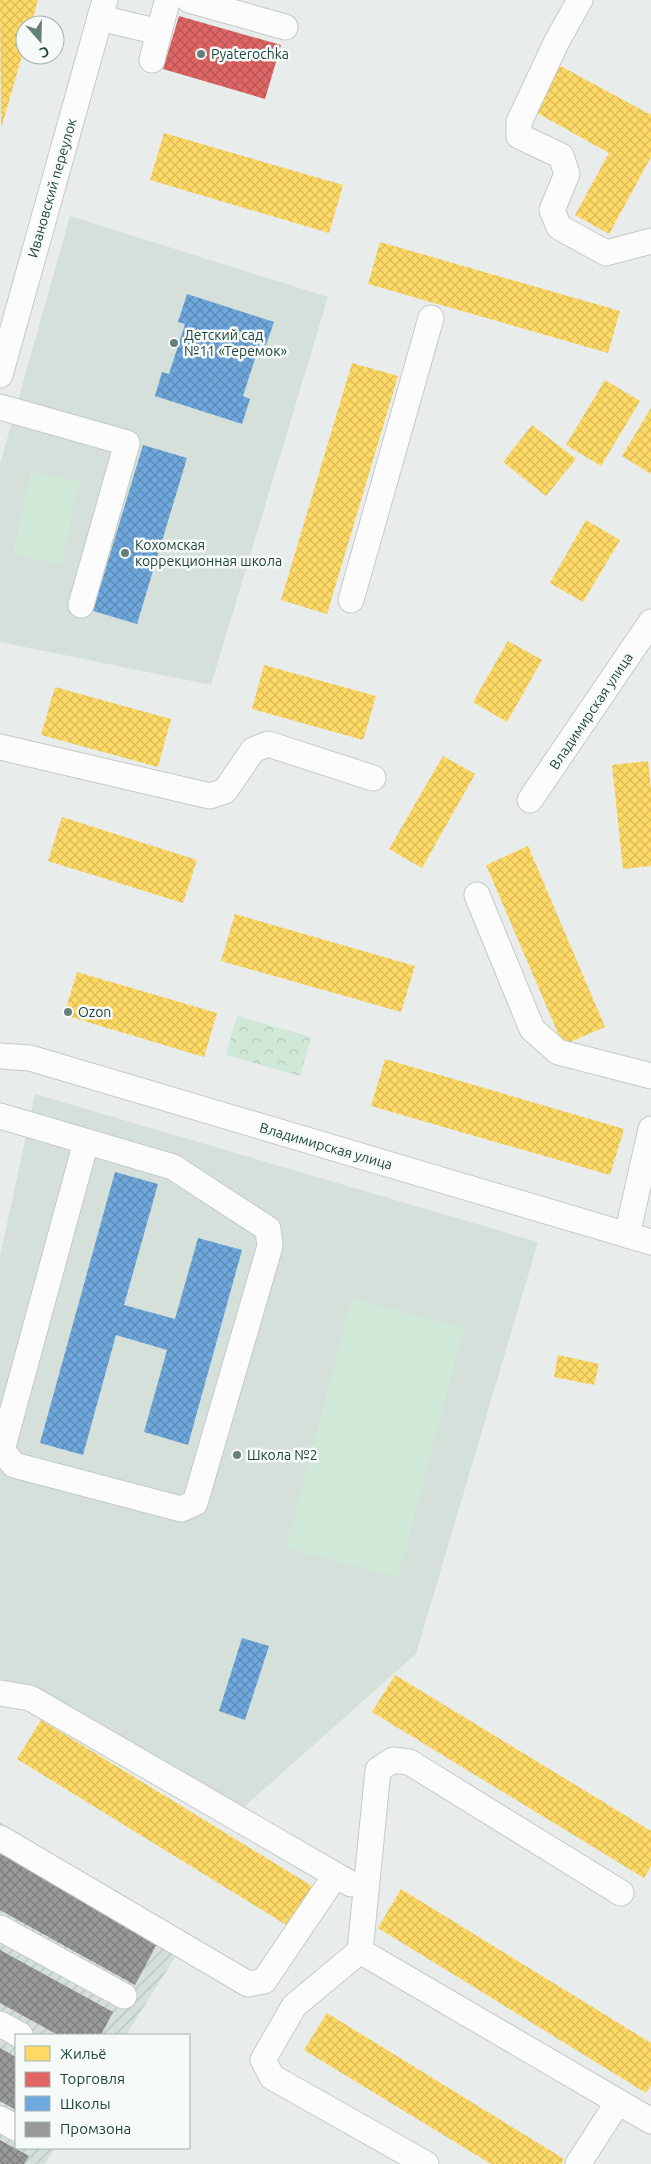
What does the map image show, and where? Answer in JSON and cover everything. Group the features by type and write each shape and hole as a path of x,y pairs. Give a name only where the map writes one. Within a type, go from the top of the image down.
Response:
{"street":[{"path":"580,0 557,41 519,122 519,136 561,156 567,174 552,210 559,227 606,253 651,241"},
{"path":"152,60 159,32 172,1 285,27"},
{"path":"102,9 159,32"},
{"name":"Ивановский переулок","path":"0,375 102,9"},
{"path":"351,600 431,318"},
{"path":"0,407 127,443 81,605"},
{"name":"Владимирская улица","path":"530,800 651,622"},
{"path":"0,747 210,796 225,791 253,750 268,744 373,778"},
{"path":"477,895 532,1029 558,1052 651,1076"},
{"name":"Владимирская улица","path":"0,1056 30,1058 651,1242"},
{"path":"0,1116 173,1167 268,1229 270,1246 196,1503 181,1510 14,1465 2,1450 86,1142"},
{"path":"627,1235 651,1129"},
{"path":"0,1693 30,1698 366,1893"},
{"path":"426,2164 272,2077 264,2060 294,2006 360,1951 378,1770 394,1760 409,1762 621,1893"},
{"path":"0,1838 248,1984 264,1981 336,1876"},
{"path":"0,1928 124,1996"},
{"path":"360,1951 651,2121"},
{"path":"0,2024 18,2034"},
{"path":"578,2164 618,2102"},
{"path":"0,2119 15,2127"}],"shaded area":[{"path":"70,216 328,297 211,685 0,642 0,464"},
{"name":"Школа №2","path":"35,1094 538,1242 416,1654 244,1807 27,1691 0,1686 0,1256"},
{"path":"0,1822 187,1938 127,2034 15,2034 15,2149 54,2149 45,2164 0,2164"}],"green space":[{"path":"31,472 79,482 61,565 13,554"},
{"path":"237,1016 311,1037 300,1076 226,1055"},
{"path":"352,1299 464,1328 398,1577 286,1548"}],"building: Жильё":[{"path":"0,0 38,0 34,15 15,15 15,65 19,65 1,129"},
{"path":"555,63 651,115 651,157 609,234 575,215 609,153 530,109"},
{"path":"164,133 343,185 329,233 150,180"},
{"path":"380,242 620,311 608,353 368,284"},
{"path":"352,363 398,376 327,614 281,600"},
{"path":"605,380 640,401 601,466 566,445"},
{"path":"651,408 651,474 622,456"},
{"path":"532,425 576,459 546,496 503,462"},
{"path":"586,520 620,540 583,602 550,583"},
{"path":"508,641 542,660 507,722 473,702"},
{"path":"264,665 376,696 363,740 252,709"},
{"path":"55,687 171,719 158,767 41,735"},
{"path":"443,756 475,774 422,868 389,849"},
{"path":"648,761 651,789 651,866 623,869 612,765"},
{"path":"62,817 197,860 183,903 48,861"},
{"path":"528,846 605,1027 563,1045 486,865"},
{"path":"235,914 415,966 401,1012 221,961"},
{"path":"77,972 217,1013 204,1057 64,1015"},
{"path":"385,1059 624,1129 610,1175 371,1106"},
{"path":"558,1355 599,1364 594,1385 554,1377"},
{"path":"395,1675 651,1831 651,1866 644,1878 372,1712"},
{"path":"41,1720 312,1886 288,1926 17,1759"},
{"path":"401,1889 651,2043 651,2085 646,2093 378,1928"},
{"path":"327,2013 564,2159 561,2164 491,2164 304,2050"}],"building: Торговля":[{"path":"179,16 281,45 265,99 163,69"}],"building: Школы":[{"path":"187,294 274,322 266,345 260,343 243,396 250,399 242,424 155,396 162,372 169,374 185,324 178,322"},
{"path":"143,445 187,458 137,624 93,611"},
{"path":"115,1172 158,1184 124,1305 175,1319 198,1238 242,1250 188,1445 144,1432 167,1350 116,1335 83,1455 40,1443"},
{"path":"242,1638 269,1646 245,1720 219,1711"}],"building: Промзона":[{"path":"0,1852 159,1940 135,1985 0,1910"},
{"path":"0,1950 113,2012 102,2034 56,2034 0,2003"},
{"path":"0,2048 15,2056 15,2109 0,2101"},
{"path":"0,2140 29,2156 24,2164 0,2164"}],"place":[{"name":"Pyaterochka","path":"201,54"},
{"name":"Детский сад №11 «Теремок»","path":"174,343"},
{"name":"Кохомская коррекционная школа","path":"125,553"},
{"name":"Ozon","path":"68,1012"},
{"name":"Школа №2","path":"237,1455"}]}
